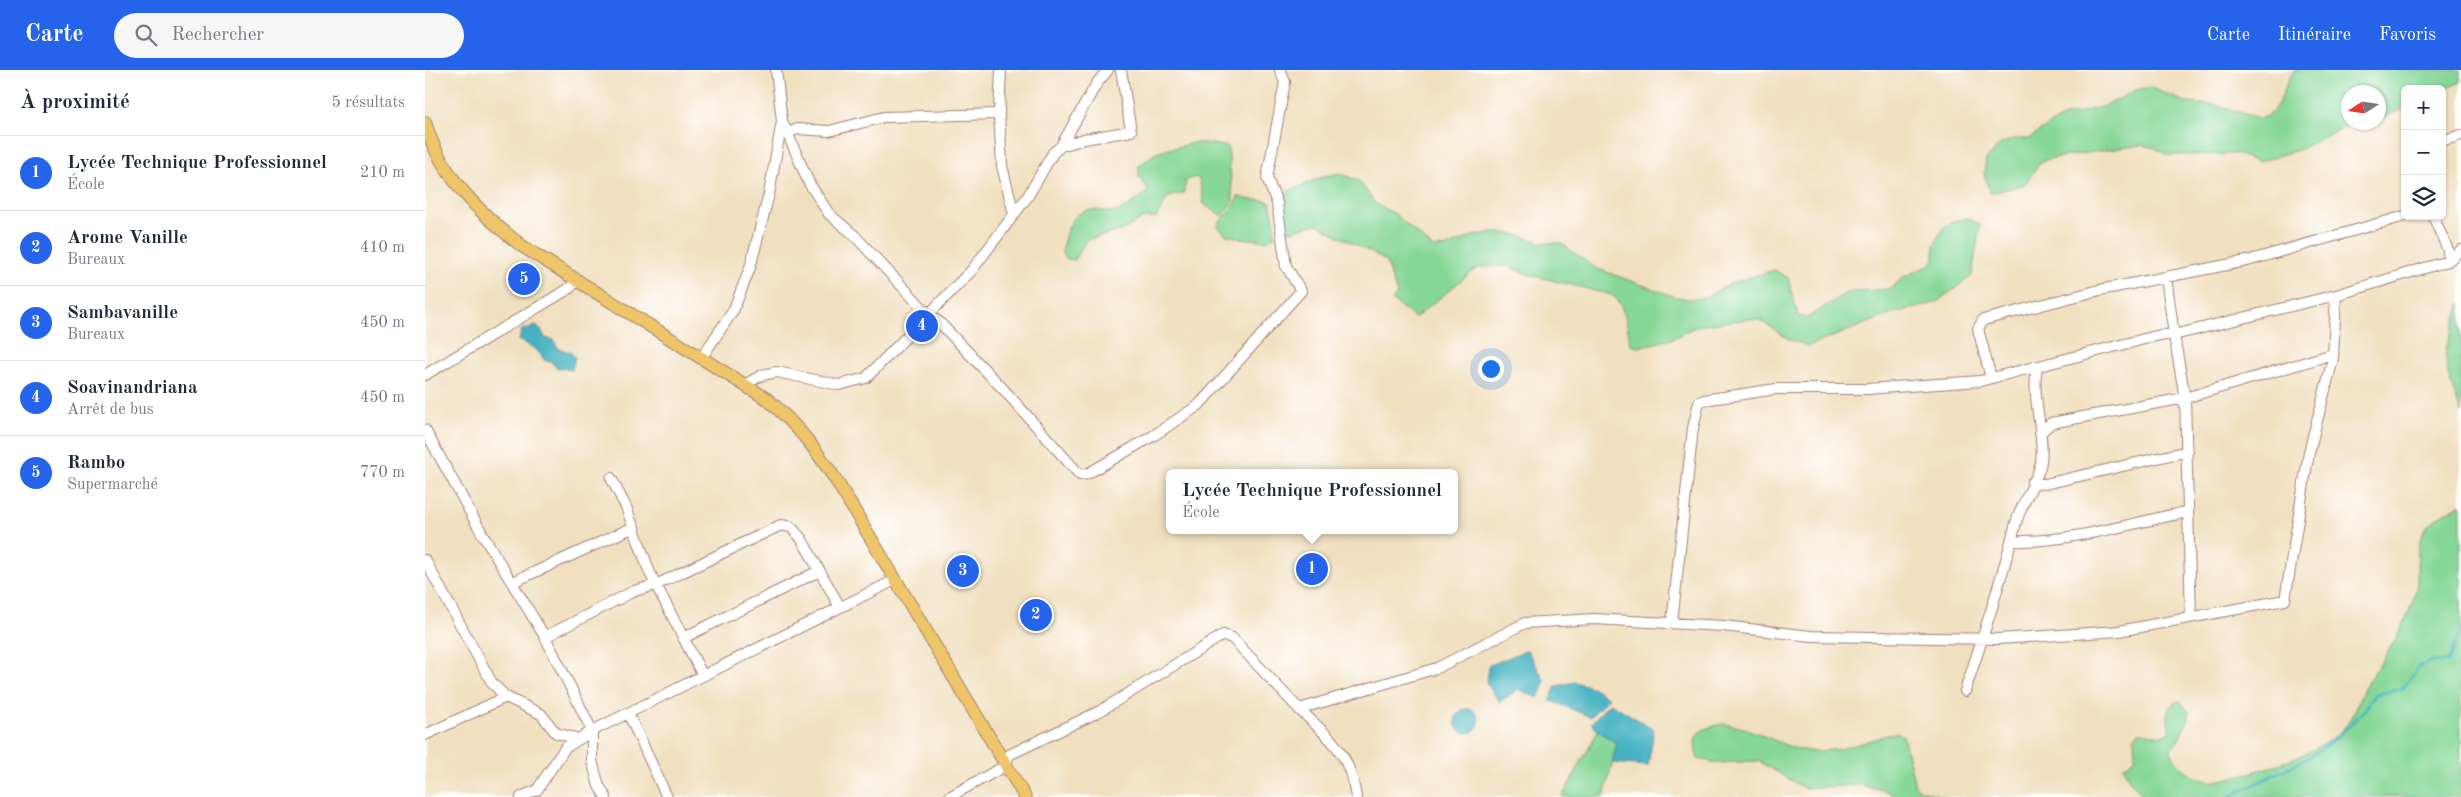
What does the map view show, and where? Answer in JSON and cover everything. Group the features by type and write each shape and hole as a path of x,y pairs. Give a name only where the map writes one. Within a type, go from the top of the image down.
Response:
{"main road":[{"path":"425,122 429,136 453,178 466,196 491,222 522,246 767,399 793,422 814,446 1025,797"}],"street":[{"path":"701,357 733,311 750,268 769,194 782,121 776,70"},
{"path":"1001,70 999,114 1002,166 1014,214"},
{"path":"744,384 762,375 777,372 839,385 867,378 972,270 1028,196 1053,153 1061,146 1097,83 1108,70"},
{"path":"1061,146 1084,139 1131,132 1121,70"},
{"path":"782,121 809,183 829,214 854,235 929,315 939,322 1005,390 1080,475 1087,474 1153,436 1199,405 1301,291 1286,266 1277,203 1267,178 1285,82 1279,70"},
{"path":"788,133 797,129 829,131 884,117 999,114"},
{"path":"2446,140 2461,135"},
{"path":"1991,378 1978,329 1979,322 1983,320 2100,290 2247,261 2401,217"},
{"path":"2435,220 2448,250 2448,261"},
{"path":"1673,623 1693,428 1699,402 1776,389 1867,389 1933,386 1991,378 2160,335 2174,335 2336,295 2437,266 2448,261 2461,250"},
{"path":"2166,277 2185,398 2188,451 2187,512 2191,617"},
{"path":"425,375 570,288 576,280"},
{"path":"1299,709 1437,668 1525,624 1594,619 1673,623 1811,636 1983,638 2119,631 2285,600 2309,452 2333,354 2336,295"},
{"path":"2040,433 2051,423 2185,398 2333,354"},
{"path":"1965,691 1983,638 2017,521 2041,464 2035,379 2037,367"},
{"path":"425,430 484,537 545,637 592,731 592,761 599,786 606,797"},
{"path":"2033,482 2045,484 2188,451"},
{"path":"611,478 634,527 656,585 703,676"},
{"path":"2012,541 2027,541 2081,534 2187,512"},
{"path":"545,637 635,591 656,585 781,525 791,527 801,538 840,607"},
{"path":"513,582 634,527"},
{"path":"425,560 492,683 506,697 541,714 556,733 579,739"},
{"path":"683,638 819,571"},
{"path":"521,797 537,790 565,748 592,731 895,580"},
{"path":"949,797 1005,766 1009,755 1100,711 1223,636 1232,638 1299,709 1337,744 1354,781 1356,797"},
{"path":"425,735 506,697"},
{"path":"627,713 667,797"}],"green space":[{"path":"2295,70 2461,70 2461,82 2446,88 2446,85 2401,85 2401,110 2386,115 2386,85 2341,85 2341,129 2303,148 2258,162 2236,154 2167,155 2155,148 2141,145 2048,159 2041,162 2024,185 1990,193 1984,174 1986,159 2000,144 2014,139 2028,139 2062,117 2104,106 2136,90 2149,87 2188,103 2217,105 2258,118 2266,117 2276,107"},
{"path":"1192,143 1206,143 1228,147 1233,201 1222,216 1204,204 1199,179 1196,177 1186,180 1184,193 1168,197 1156,218 1144,218 1123,230 1087,240 1074,260 1067,259 1062,253 1063,246 1070,225 1079,214 1097,210 1118,212 1124,209 1147,192 1148,189 1139,177 1139,166 1155,153"},
{"path":"1339,173 1359,181 1376,204 1395,214 1433,248 1446,247 1473,236 1493,232 1515,234 1542,243 1561,243 1595,268 1676,297 1690,299 1704,298 1734,282 1775,270 1788,278 1798,316 1807,318 1848,292 1890,289 1905,276 1930,265 1934,259 1934,246 1942,229 1954,221 1968,218 1980,225 1972,276 1935,303 1893,313 1809,346 1790,340 1760,320 1746,319 1697,326 1672,339 1638,347 1631,345 1623,311 1612,295 1527,274 1508,266 1481,267 1474,270 1415,318 1392,300 1397,294 1386,261 1317,224 1290,231 1285,228 1279,207 1281,194 1325,176"},
{"path":"1238,196 1270,202 1275,223 1274,237 1267,241 1240,238 1226,235 1217,225 1236,203"},
{"path":"2461,303 2461,413 2448,374 2445,351"},
{"path":"2461,504 2461,797 2144,797 2128,778 2123,766 2135,759 2134,738 2139,732 2162,735 2170,732 2168,722 2169,709 2180,701 2189,712 2189,718 2179,739 2171,749 2177,762 2182,767 2203,780 2217,781 2287,761 2306,753 2337,735 2350,719 2366,685 2402,627 2412,604 2417,587 2418,552 2423,534 2432,522"},
{"path":"1723,724 1749,730 1801,750 1815,751 1857,745 1897,732 1903,736 1915,785 1920,790 1945,797 1897,797 1887,791 1860,785 1804,788 1758,761 1718,763 1698,759 1695,743 1696,737 1702,730"},
{"path":"1598,731 1617,743 1604,797 1562,797"}],"water":[{"path":"536,326 541,329 545,338 553,340 558,348 570,352 575,357 572,370 555,367 553,363 544,360 537,350 519,340 522,330"},
{"path":"1527,650 1545,681 1538,698 1518,689 1500,702 1486,683 1488,666"},
{"path":"1575,682 1592,687 1609,698 1590,717 1550,700 1556,686"},
{"path":"1610,703 1654,729 1648,766 1612,763 1617,743 1598,731 1591,723"},
{"path":"1462,709 1472,709 1479,716 1479,726 1472,733 1462,733 1455,726 1455,716"}],"waterway":[{"path":"2228,797 2310,756 2328,744 2345,731 2376,694 2402,689 2419,667 2432,661 2448,662 2461,629"}],"place":[{"name":"Rambo","path":"524,279"},
{"name":"Soavinandriana","path":"922,326"},
{"name":"Lycée Technique Professionnel","path":"1312,569"},
{"name":"Sambavanille","path":"963,571"},
{"name":"Arome Vanille","path":"1036,615"}]}
